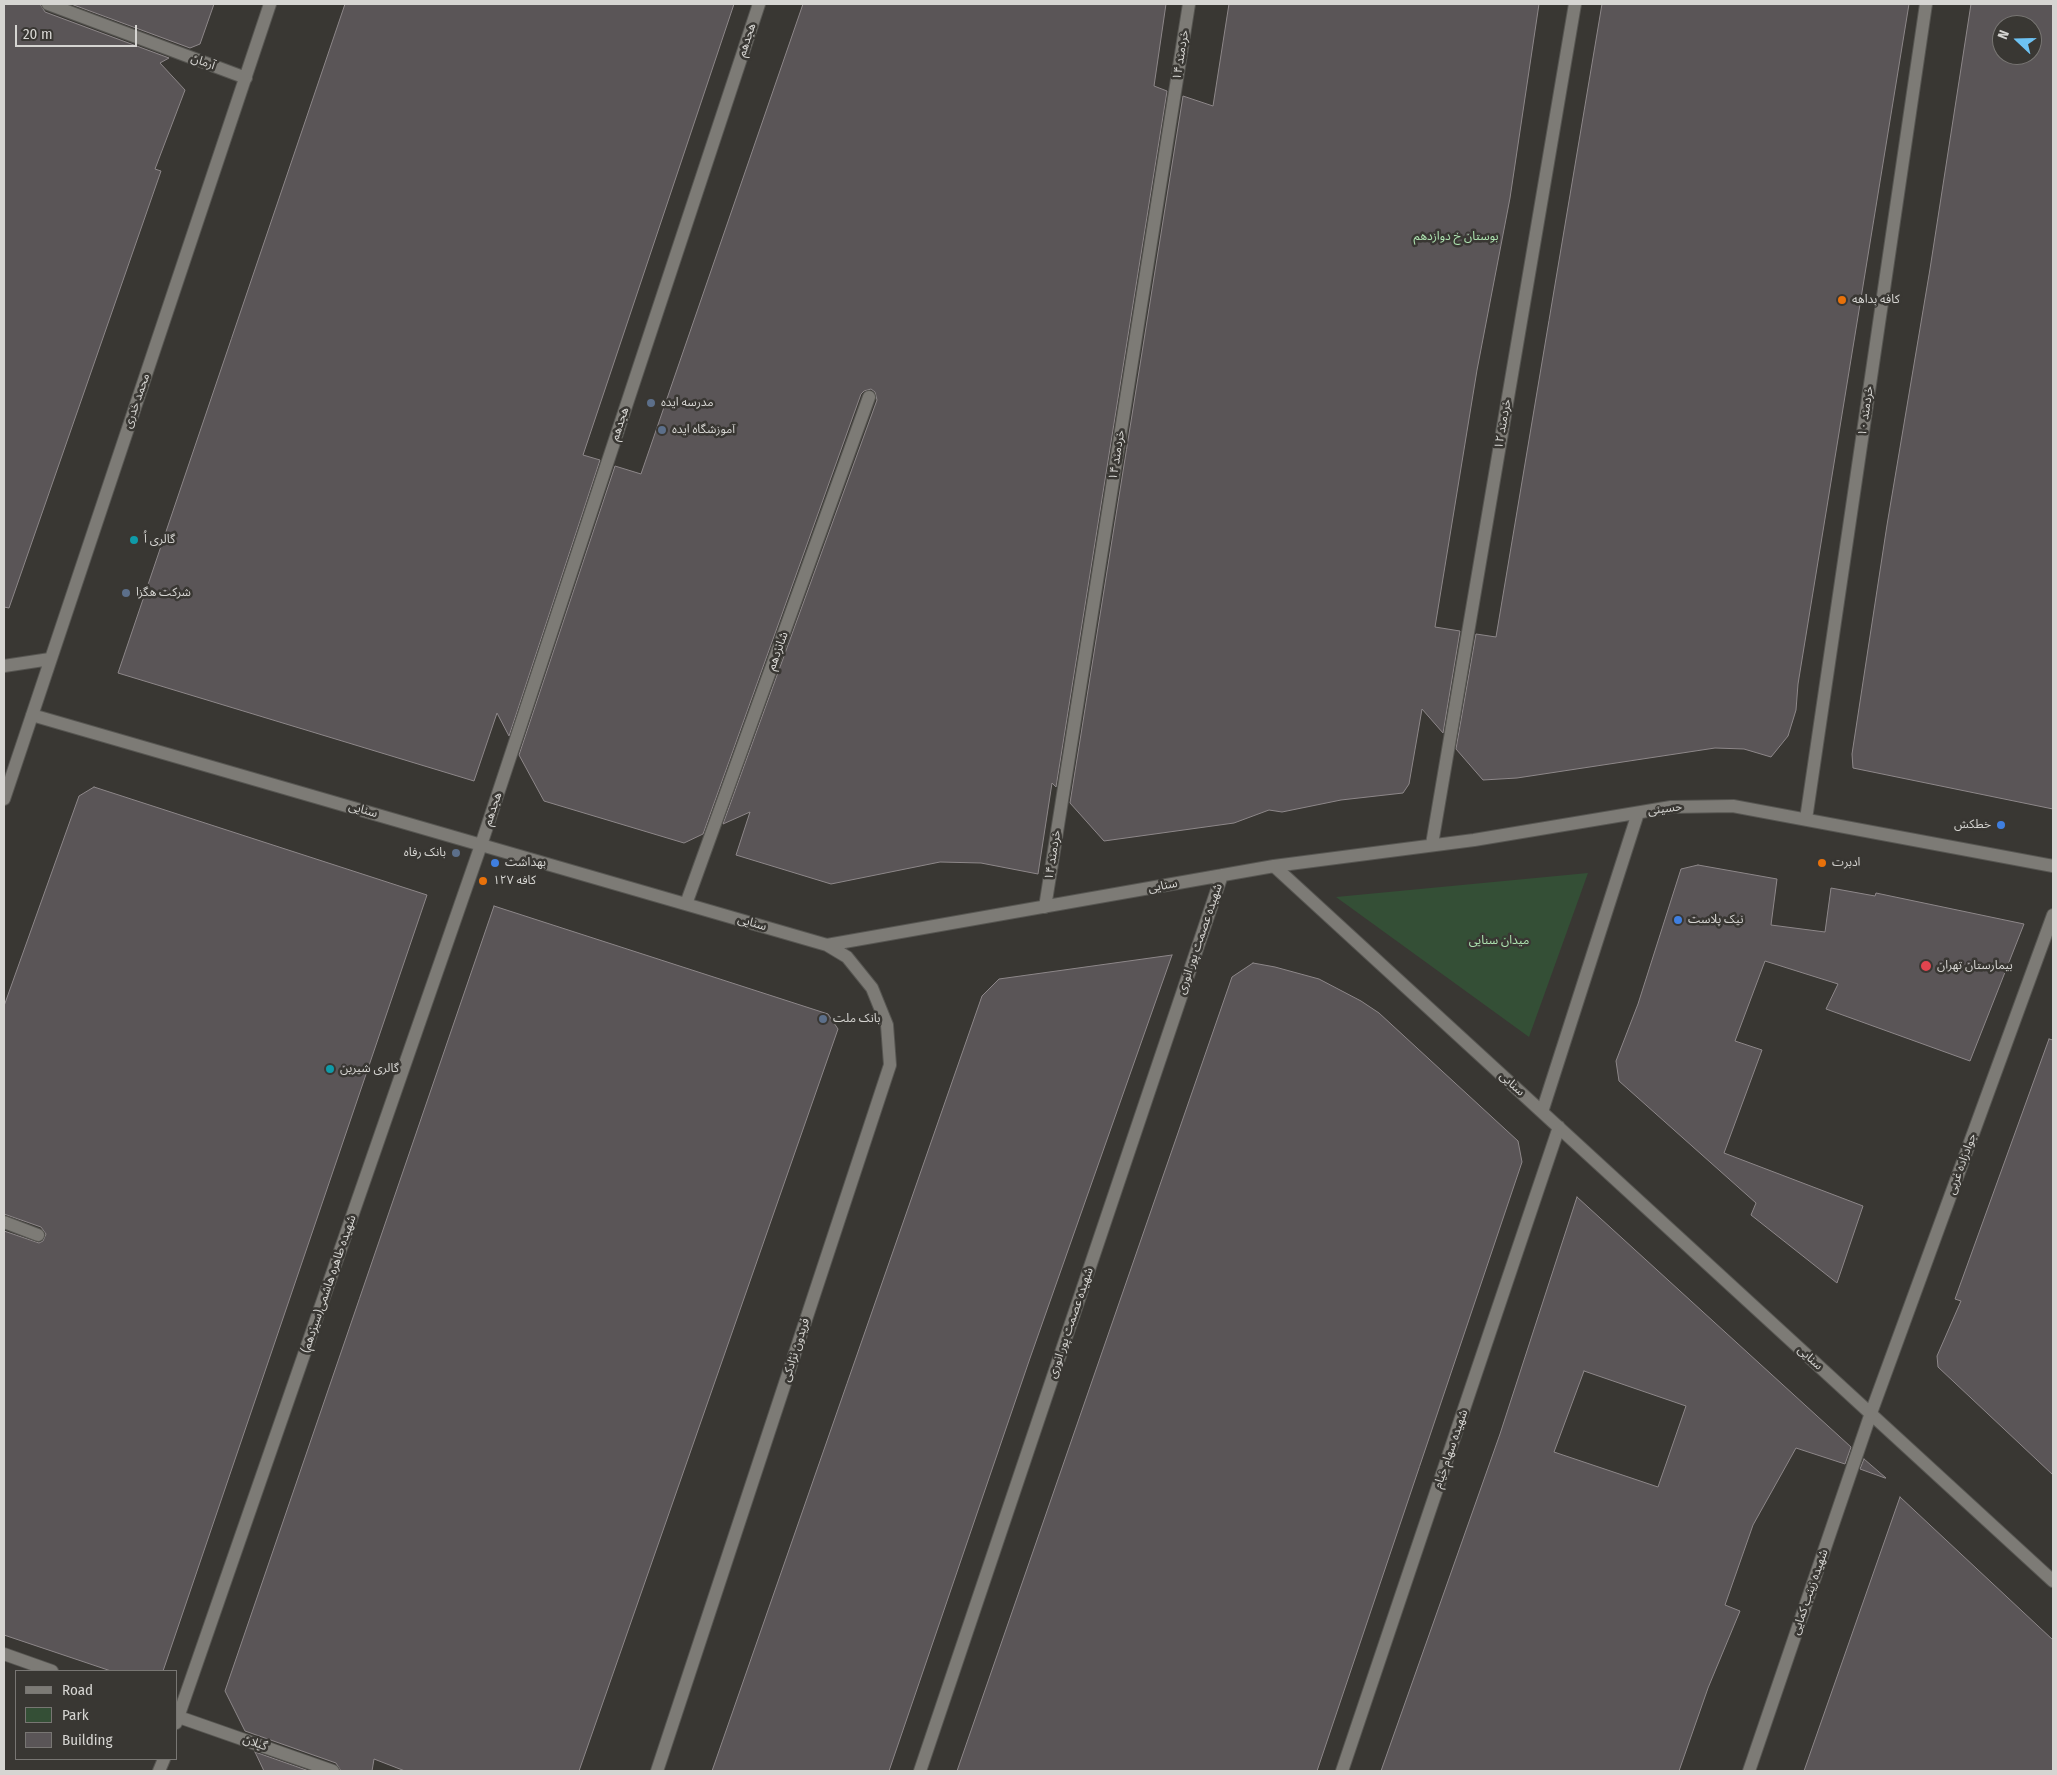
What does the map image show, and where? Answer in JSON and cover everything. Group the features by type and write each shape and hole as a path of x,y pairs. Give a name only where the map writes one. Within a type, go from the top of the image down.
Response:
{"street":[{"name":"آرمان","path":"48,4 246,78"},
{"name":"محمد خدری","path":"4,799 270,4"},
{"name":"هجدهم","path":"481,845 758,4"},
{"name":"خردمند ۱۴","path":"1045,907 1189,4"},
{"name":"خردمند ۱۲","path":"1432,844 1575,4"},
{"name":"خردمند ۱۰","path":"1806,819 1926,4"},
{"name":"شانزدهم","path":"686,904 869,397"},
{"path":"4,666 50,659"},
{"name":"سنایی","path":"32,715 827,945 1274,866 2053,1580"},
{"name":"حسینی","path":"1274,866 1474,840 1671,807 1733,806 2053,866"},
{"path":"1542,1112 1638,813"},
{"name":"شهیده طاهره هاشمی(سیزدهم)","path":"178,1715 481,845"},
{"name":"شهیده عصمت پور انوری","path":"920,1771 1222,875"},
{"name":"جوادزاده غربی","path":"1871,1413 2053,915"},
{"name":"فریدون نژادکی","path":"657,1771 890,1065 887,1025 872,988 847,957 827,945"},
{"name":"شهیده سهام خیام","path":"1342,1771 1559,1127"},
{"path":"4,1222 38,1235"},
{"name":"شهیده زینب کمایی","path":"1749,1771 1871,1413"},
{"path":"4,1654 49,1670"},
{"name":"گیلان","path":"178,1718 333,1771"}],"green space":[{"name":"میدان سنایی","path":"1588,873 1529,1037 1336,897"}],"building":[{"path":"4,4 40,4 45,12 169,58 160,63 185,90 155,169 161,171 9,608 4,607"},
{"path":"71,4 214,4 200,44 190,48"},
{"path":"345,4 734,4 583,455 600,460 509,736 497,713 474,781 118,673"},
{"path":"803,4 1166,4 1154,86 1167,91 1056,787 1052,783 1038,874 981,863 940,862 831,884 736,855 750,812 723,824 877,400 875,392 871,389 861,394 703,834 684,843 544,801 519,755 615,466 641,474"},
{"path":"1229,4 1539,4 1510,198 1477,370 1435,627 1460,631 1443,733 1422,709 1409,784 1403,793 1341,800 1282,812 1269,810 1234,823 1104,841 1070,803 1183,96 1213,106"},
{"path":"1602,4 1909,4 1798,684 1796,710 1788,736 1771,757 1744,749 1715,748 1517,778 1483,780 1456,749 1476,634 1496,637"},
{"path":"1971,4 2053,4 2053,809 1853,768 1852,754 1887,525 1930,269"},
{"path":"94,787 427,895 163,1670 108,1670 4,1635 4,1231 39,1243 43,1241 46,1234 41,1227 4,1214 4,1006 79,796"},
{"path":"1698,865 1777,879 1771,925 1825,932 1831,888 1875,896 1876,893 2024,924 1970,1061 1826,1009 1838,984 1765,961 1735,1041 1762,1050 1724,1153 1863,1206 1837,1283 1751,1215 1756,1203 1619,1081 1616,1061 1638,1004 1681,869"},
{"path":"494,906 828,1014 838,1029 579,1771 405,1771 374,1759 372,1771 341,1771 336,1763 245,1731 225,1691"},
{"path":"1172,955 1029,1361 889,1771 712,1771 982,996 999,979"},
{"path":"1253,963 1319,979 1361,1001 1379,1013 1518,1141 1522,1162 1317,1771 957,1771 1232,977"},
{"path":"2049,1039 2053,1040 2053,1475 1938,1367 1937,1356 1961,1301 1955,1299"},
{"path":"1577,1197 1851,1447 1845,1464 1796,1448 1753,1525 1725,1605 1740,1611 1708,1688 1679,1771 1381,1771 1500,1434","holes":["1584,1371 1686,1406 1658,1487 1554,1452"]},
{"path":"1864,1459 1886,1478 1860,1469"},
{"path":"1900,1497 2053,1640 2053,1771 1804,1771"},
{"path":"255,1752 309,1771 264,1771"}],"place":[{"name":"کافه بداهه","path":"1842,300"},
{"name":"مدرسه ایده","path":"651,403"},
{"name":"آموزشگاه ایده","path":"662,430"},
{"name":"گالری اُ","path":"134,540"},
{"name":"شرکت هگزا","path":"126,593"},
{"name":"خطکش","path":"2001,825"},
{"name":"بانک رفاه","path":"456,853"},
{"name":"بهداشت","path":"495,863"},
{"name":"ادبرت","path":"1822,863"},
{"name":"کافه ۱۲۷","path":"483,881"},
{"name":"نیک پلاست","path":"1678,920"},
{"name":"بیمارستان تهران","path":"1926,966"},
{"name":"بانک ملت","path":"823,1019"},
{"name":"گالری شیرین","path":"330,1069"}],"park label":[{"name":"بوستان خ دوازدهم","path":"1456,237"}]}
